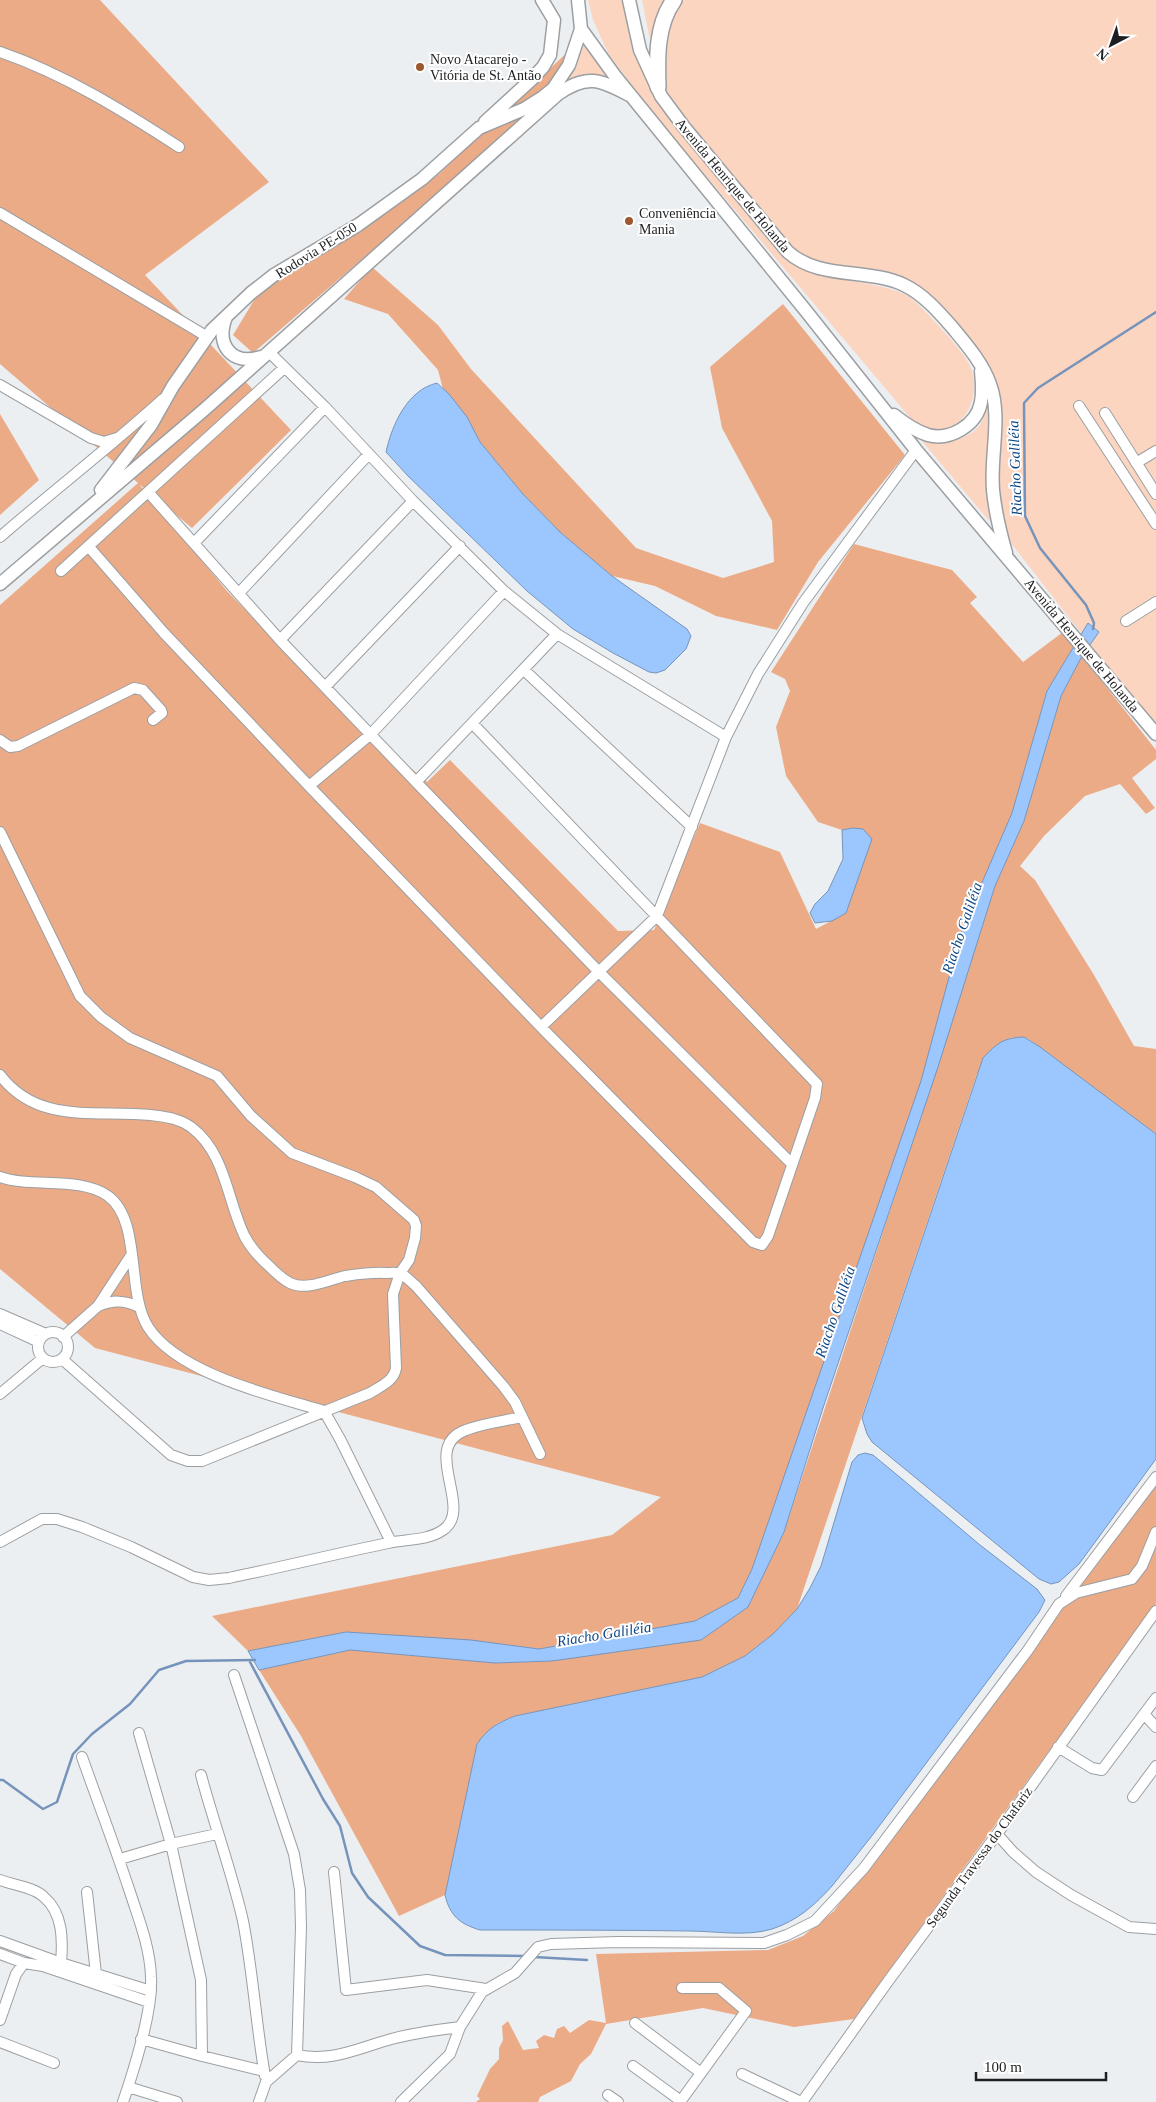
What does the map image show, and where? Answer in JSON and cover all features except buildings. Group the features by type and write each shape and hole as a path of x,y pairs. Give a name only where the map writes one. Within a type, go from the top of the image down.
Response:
{"highway":[{"path":"658,87 657,58 660,31 667,11 674,0"}],"main road":[{"path":"479,128 533,78 543,67 550,55 554,20 542,0"},
{"path":"578,0 581,28"},
{"name":"Avenida Henrique de Holanda","path":"629,0 640,50 670,108 689,134 797,260 804,264 825,269 894,281 916,291 940,314 966,344 981,366 990,383 994,398 993,489 999,528 1007,556"},
{"name":"Rodovia PE-050","path":"84,513 157,416 206,336 250,293 274,275 358,225 422,179 479,128 524,109 553,89 569,65 581,28"},
{"name":"Avenida Henrique de Holanda","path":"581,28 633,98 916,450 1156,734"},
{"name":"Rodovia PE-050","path":"0,584 84,513 558,94 571,85 584,80 609,86 633,98"},
{"path":"226,317 221,329 222,341 228,351 238,358 250,360 265,354"},
{"path":"883,408 916,430 928,435 940,436 956,432 966,427 973,419 982,402 981,366"}],"street":[{"path":"0,52 58,76 179,146"},
{"path":"0,213 206,336"},
{"path":"265,354 284,368 325,407 413,501 504,591 557,634 726,736"},
{"path":"62,571 284,368"},
{"path":"0,385 91,438 104,442 120,437"},
{"path":"0,537 169,394"},
{"path":"1079,406 1156,524"},
{"path":"194,543 325,407"},
{"path":"1105,413 1156,494"},
{"path":"541,1027 657,916 726,736 758,674 802,603 916,450"},
{"path":"1136,463 1156,451"},
{"path":"239,593 369,454"},
{"path":"149,493 280,640 416,782 598,971 792,1164"},
{"path":"280,640 413,501"},
{"path":"325,687 460,546"},
{"path":"89,547 164,633 541,1027 758,1245 764,1244 815,1098 817,1084 472,724"},
{"path":"309,786 371,734 504,591"},
{"path":"1126,621 1156,602"},
{"path":"416,782 557,634"},
{"path":"524,670 692,827"},
{"path":"0,740 10,747 18,746 134,688 143,690 161,710 162,713 152,720"},
{"path":"0,832 80,996 100,1017 130,1038 217,1076 251,1116 292,1153 376,1187 401,1207 414,1220 416,1226 409,1260 400,1273 393,1299 396,1374 388,1382 370,1393 202,1462 188,1461 172,1455 62,1359"},
{"path":"0,1075 15,1090 27,1098 61,1112 79,1114 142,1114 182,1121 192,1128 206,1144 218,1163 246,1239 266,1264 291,1284 304,1286 370,1272 400,1273 416,1286 496,1377 515,1402 540,1454"},
{"path":"0,1177 90,1189 107,1195 119,1206 124,1217 132,1254 139,1308 148,1327 159,1341 173,1353 190,1362 245,1386 324,1411 391,1542"},
{"path":"63,1337 98,1306 132,1254"},
{"path":"98,1306 121,1301 139,1308"},
{"path":"0,1314 43,1338"},
{"path":"0,1324 43,1338 55,1333 63,1337 68,1348 62,1359 50,1362 43,1358 39,1350 43,1338"},
{"path":"0,1394 43,1358"},
{"path":"0,1542 42,1519 57,1519 131,1547 193,1577 209,1580 229,1578 391,1542 422,1538 436,1534 449,1525 454,1514 446,1456 454,1438 466,1430 522,1417"},
{"path":"401,2102 450,2054 460,2028 475,2001 486,1989 515,1973 534,1951 543,1945 618,1942 764,1943 788,1935 815,1921 864,1868 1156,1477"},
{"path":"1060,1604 1076,1592 1132,1579 1142,1566 1156,1532"},
{"name":"Segunda Travessa do Chafariz","path":"801,2102 997,1834 1156,1611"},
{"path":"234,1675 294,1854 300,1890 301,1927 297,2055"},
{"path":"1058,1747 1092,1768 1102,1770 1156,1698"},
{"path":"1144,1714 1156,1727"},
{"path":"139,1733 171,1844 201,1980 202,2056"},
{"path":"82,1757 120,1860 148,1950 151,1991 141,2039 123,2102"},
{"path":"1133,1797 1156,1766"},
{"path":"201,1775 242,1919 248,1951 255,2018 265,2077 259,2102"},
{"path":"120,1860 171,1844 218,1834"},
{"path":"997,1834 1013,1852 1036,1872 1071,1894 1128,1926 1156,1929"},
{"path":"334,1872 346,1990 427,1980 486,1989"},
{"path":"0,1880 37,1892 48,1901 60,1922 61,1963"},
{"path":"87,1892 96,1974"},
{"path":"0,1941 61,1963 151,1991"},
{"path":"0,1954 24,1963 44,1966 149,2002"},
{"path":"0,2020 16,1974 24,1963"},
{"path":"633,2066 681,2102 746,2011 719,1988 682,1988"},
{"path":"635,2022 701,2073"},
{"path":"265,2077 297,2055 337,2056 420,2032 460,2028"},
{"path":"141,2039 202,2056 265,2077"},
{"path":"0,2042 54,2063"},
{"path":"742,2074 801,2102"},
{"path":"128,2087 177,2102"},
{"path":"608,2095 618,2102"}],"shaded area":[{"path":"0,0 100,0 269,182 145,275 291,430 192,528 139,484 227,591 331,699 427,782 450,760 618,931 654,930 700,823 780,852 816,929 846,913 856,882 853,828 842,830 818,822 786,776 776,727 790,691 785,679 771,672 854,544 952,570 977,597 970,603 1023,662 1063,632 1074,646 1047,691 1012,813 962,929 924,1088 877,1209 752,1569 738,1598 695,1621 539,1649 346,1632 248,1651 212,1616 612,1535 661,1497 95,1348 0,1269 0,605 138,483 0,364"},
{"path":"588,0 625,0 629,34 650,87 677,126 797,263 821,275 882,287 904,294 912,299 945,332 968,361 974,383 973,397 969,409 961,419 951,426 939,429 926,427 912,420 647,106 609,55 593,20"},
{"path":"642,0 668,0 652,50"},
{"path":"675,0 1156,0 1156,729 999,528 995,408 976,357 916,291 804,264 658,87 657,71"},
{"path":"579,35 616,84 564,85 572,72"},
{"path":"577,43 574,65 564,85 253,353 233,335 259,292 392,208 439,174"},
{"path":"372,267 438,325 471,369 636,548 723,578 774,562 772,521 722,428 710,367 783,304 905,455 818,562 777,630 716,616 655,586 612,576 560,532 522,493 480,442 471,426 443,389 438,370 388,314 344,299"},
{"path":"985,384 990,418 988,488 990,522 921,440 938,442 956,440 965,437 979,426 983,419 986,402"},
{"path":"0,414 39,480 0,515"},
{"path":"1082,656 1156,750 1156,759 1132,778 1155,808 1146,814 1120,784 1085,796 1044,836 1020,866 1035,880 1094,975 1134,1046 1156,1049 1156,1134 1030,1040 1024,1037 1010,1038 977,1074 797,1609 773,1634 745,1656 702,1677 515,1716 498,1723 477,1744 445,1895 399,1916 301,1736 259,1670 350,1650 495,1663 552,1661 748,1607 784,1532 995,886 1024,821 1061,696"},
{"path":"1156,1478 1156,1604 854,2019 794,2027 703,2008 606,2024 591,2054 580,2064 571,2081 540,2097 538,2102 476,2102 480,2099 477,2096 490,2069 499,2059 499,2048 503,2040 502,2026 508,2021 523,2050 539,2048 536,2041 544,2035 554,2038 557,2029 564,2026 570,2033 589,2020 606,2023 596,1954 768,1950 803,1936 834,1911 890,1832"}],"water":[{"path":"437,383 449,394 467,417 480,442 522,493 560,532 612,576 687,629 691,636 686,649 665,670 656,673 649,672 573,629 527,591 408,476 386,452 392,431 402,410 417,393"},
{"path":"1088,623 1099,632 1082,656 1061,696 1024,821 995,886 938,1067 823,1408 784,1532 748,1607 701,1640 552,1661 495,1663 350,1650 259,1670 248,1651 346,1632 471,1640 539,1649 695,1621 738,1598 752,1569 921,1081 962,929 1012,813 1047,691"},
{"path":"863,829 872,839 846,913 832,921 815,923 810,913 815,904 828,891 843,859 842,830"},
{"path":"1024,1037 1156,1134 1156,1459 1079,1564 1059,1582 1051,1584 1039,1579 872,1442 867,1434 862,1418 983,1058 1001,1042"},
{"path":"865,1453 873,1455 980,1545 1037,1589 1045,1600 1039,1612 871,1837 832,1886 812,1906 790,1922 772,1929 752,1933 480,1930 461,1922 453,1914 445,1895 477,1744 485,1734 498,1724 515,1716 702,1677 745,1656 773,1634 797,1609 810,1588 821,1566 852,1462 858,1455"}],"waterway":[{"name":"Riacho Galiléia","path":"1093,629 1094,623 1086,605 1040,548 1025,516 1024,403 1038,388 1156,312"},
{"name":"Riacho Galiléia","path":"0,1780 3,1780 43,1809 57,1802 73,1754 92,1734 130,1704 159,1670 186,1661 255,1660"},
{"path":"250,1662 323,1799 340,1826 352,1873 368,1897 420,1946 445,1955 526,1956"},
{"path":"534,1957 587,1960"}],"place":[{"name":"Novo Atacarejo - Vitória de St. Antão","path":"420,67"},
{"name":"Conveniência Mania","path":"629,221"}]}
